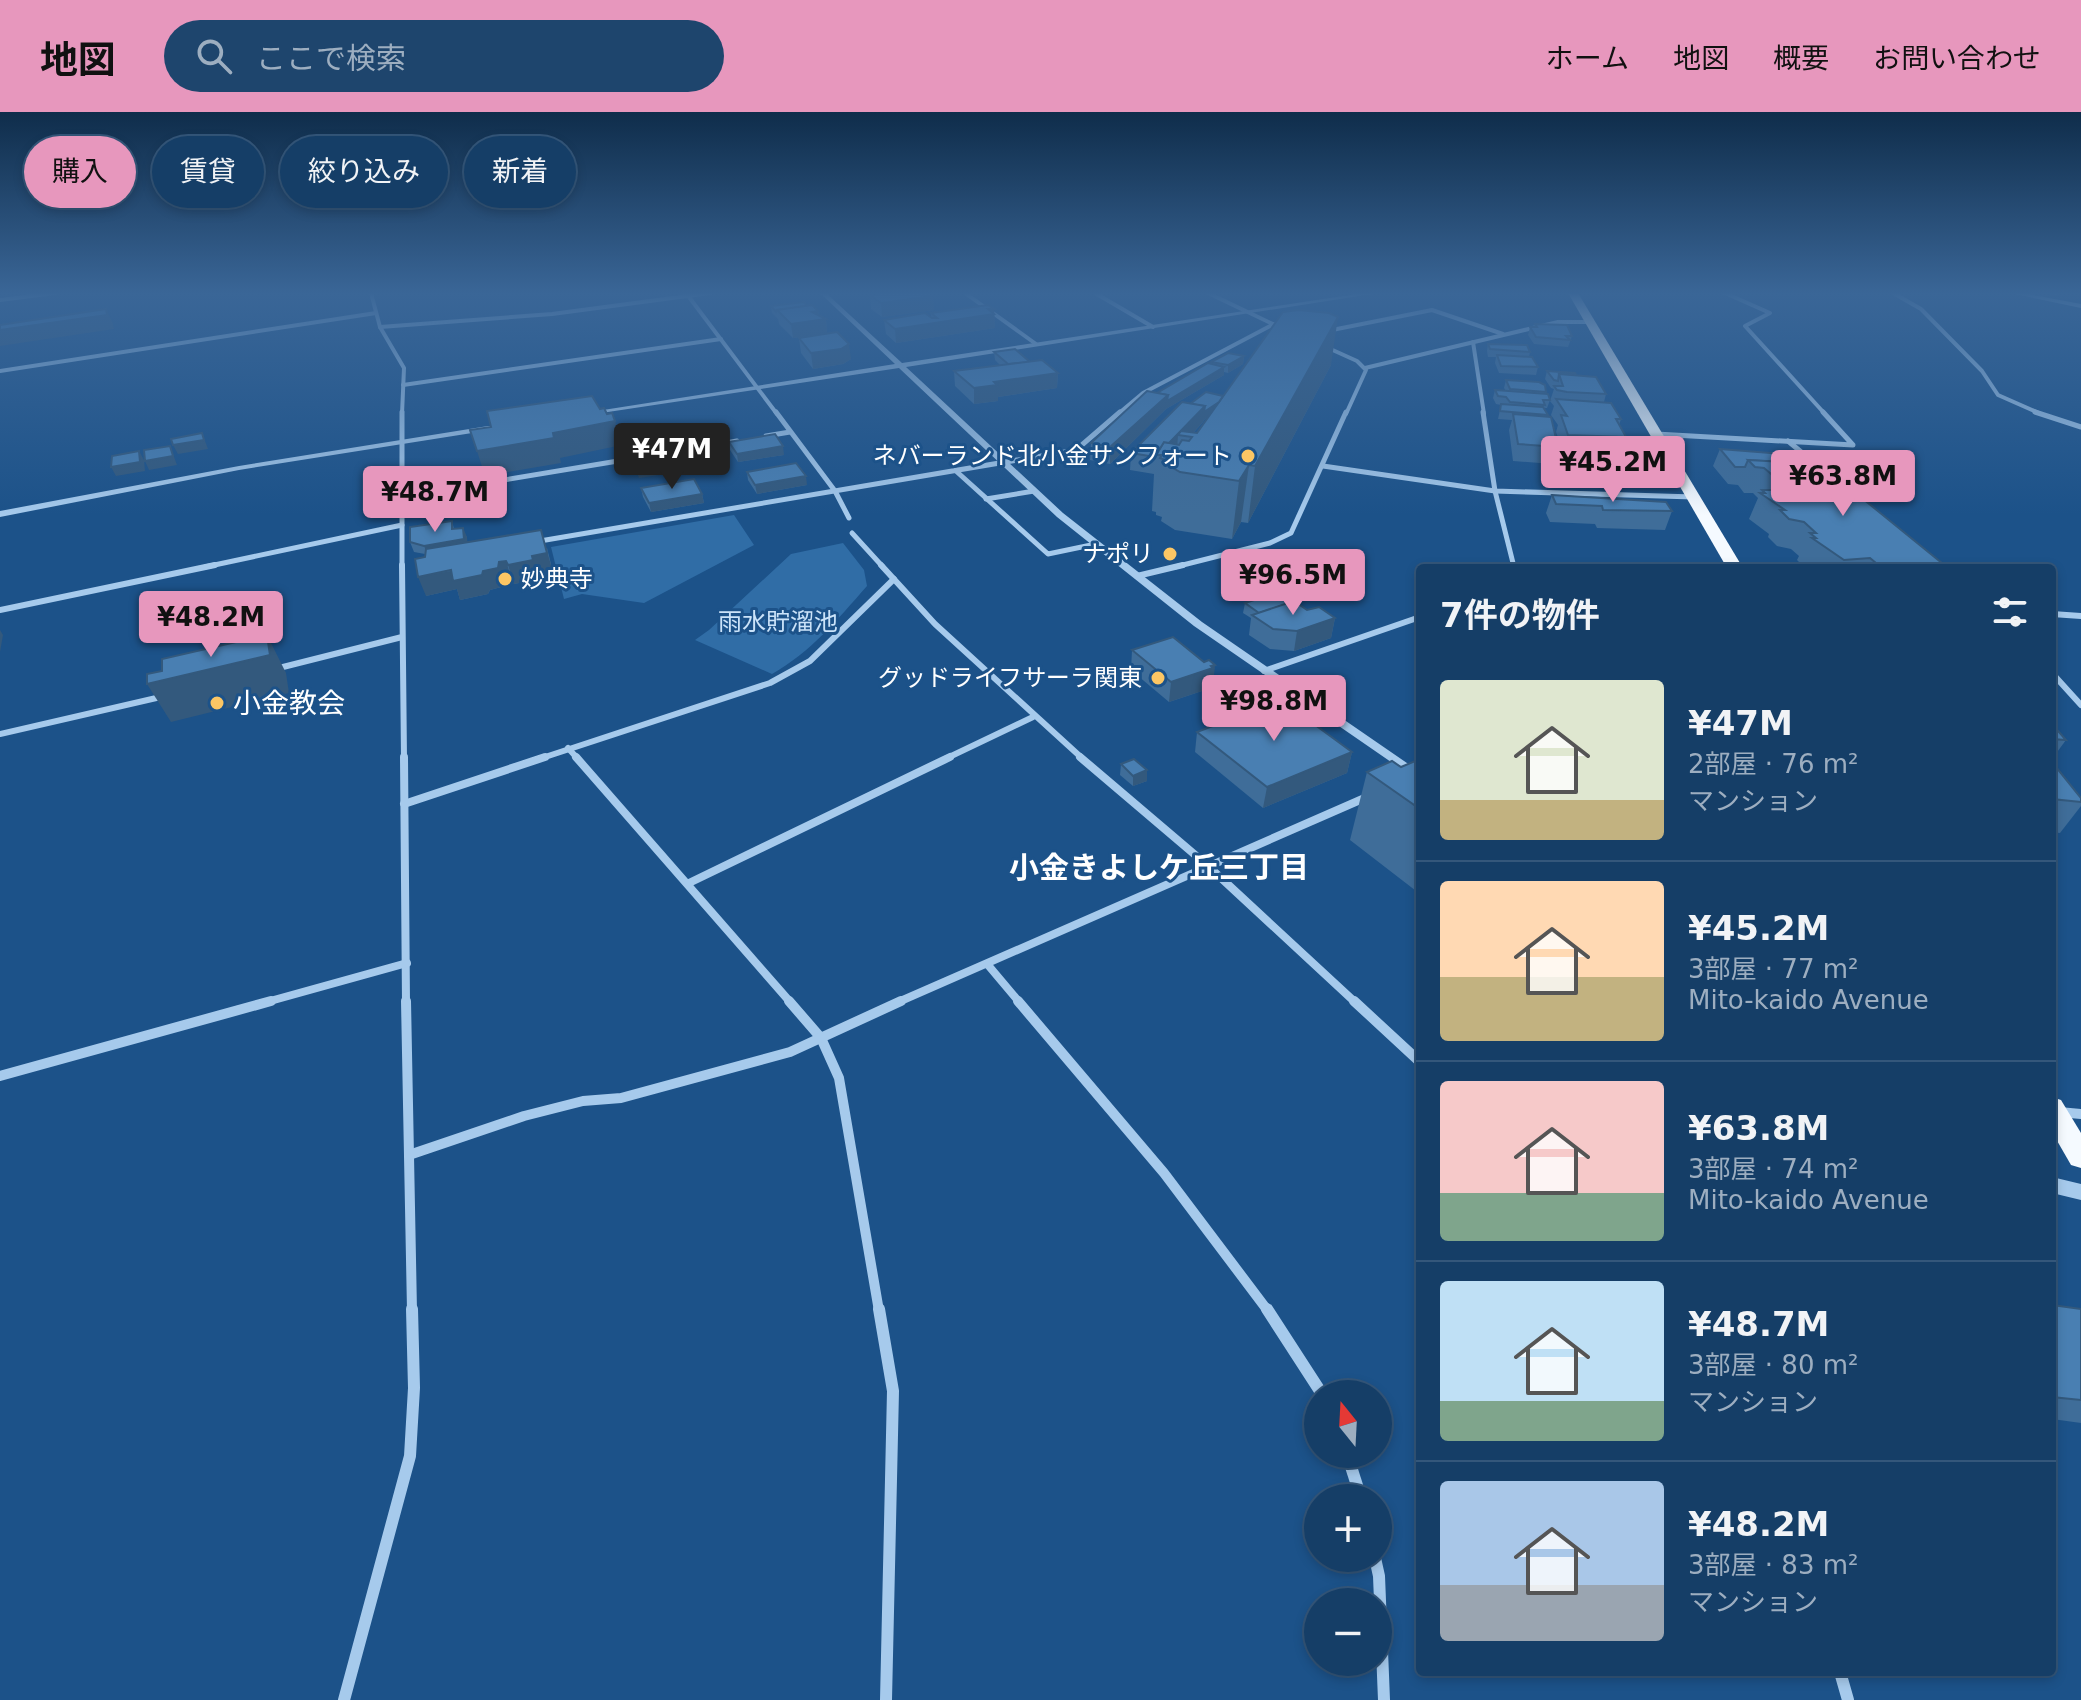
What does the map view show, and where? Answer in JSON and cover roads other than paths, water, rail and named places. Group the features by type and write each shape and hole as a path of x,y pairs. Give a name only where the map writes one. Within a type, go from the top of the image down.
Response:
{"highway":[{"path":"1617,367 1733,564"},
{"path":"2056,1115 2081,1157"}],"street":[{"path":"0,371 25,367"},
{"path":"344,1700 410,1456 414,1388 402,637 403,367"},
{"path":"403,385 527,367"},
{"path":"742,367 835,491 849,518"},
{"path":"573,415 886,367"},
{"path":"902,367 1003,463 1096,544 1264,671 1416,774"},
{"path":"526,543 1076,450 1143,393 1192,367"},
{"path":"1137,576 1270,543 1291,533 1365,368 1369,367"},
{"path":"1477,367 1495,491 1513,564"},
{"path":"1656,434 1853,445 1782,367"},
{"path":"1978,367 1998,395 2024,409 2081,427"},
{"path":"0,514 239,468 495,427"},
{"path":"759,438 790,432"},
{"path":"666,453 743,440"},
{"path":"1787,441 1832,477"},
{"path":"402,497 650,456"},
{"path":"1323,466 1495,491 1694,497"},
{"path":"956,471 1048,554 1096,544"},
{"path":"986,499 1034,491"},
{"path":"0,610 402,525"},
{"path":"852,533 935,624 1019,699 1033,717 1207,865 1416,1058"},
{"path":"404,804 770,683 810,661 894,579"},
{"path":"2056,614 2081,616"},
{"path":"1264,671 1416,618"},
{"path":"269,671 402,637"},
{"path":"2056,677 2081,704"},
{"path":"0,734 179,692"},
{"path":"689,883 1033,717"},
{"path":"568,748 689,883 821,1038 839,1078 893,1391 886,1700"},
{"path":"1405,780 1416,777"},
{"path":"409,1155 524,1116 583,1101 621,1098 790,1052 1207,865 1379,792"},
{"path":"0,1076 407,963"},
{"path":"988,965 1230,1256 1286,1333 1314,1380"},
{"path":"2056,1110 2081,1114"},
{"path":"2056,1186 2081,1192"},
{"path":"1378,1572 1384,1700"},
{"path":"1841,1676 1848,1700"}],"place":[{"name":"ネバーランド北小金サンフォート","path":"1248,456"},
{"name":"ナポリ","path":"1170,554"},
{"name":"妙典寺","path":"505,579"},
{"name":"グッドライフサーラ関東","path":"1158,678"},
{"name":"小金教会","path":"217,703"}],"district":[{"name":"小金きよしケ丘三丁目","path":"1159,868"}],"park label":[{"name":"雨水貯溜池","path":"778,622"}]}
